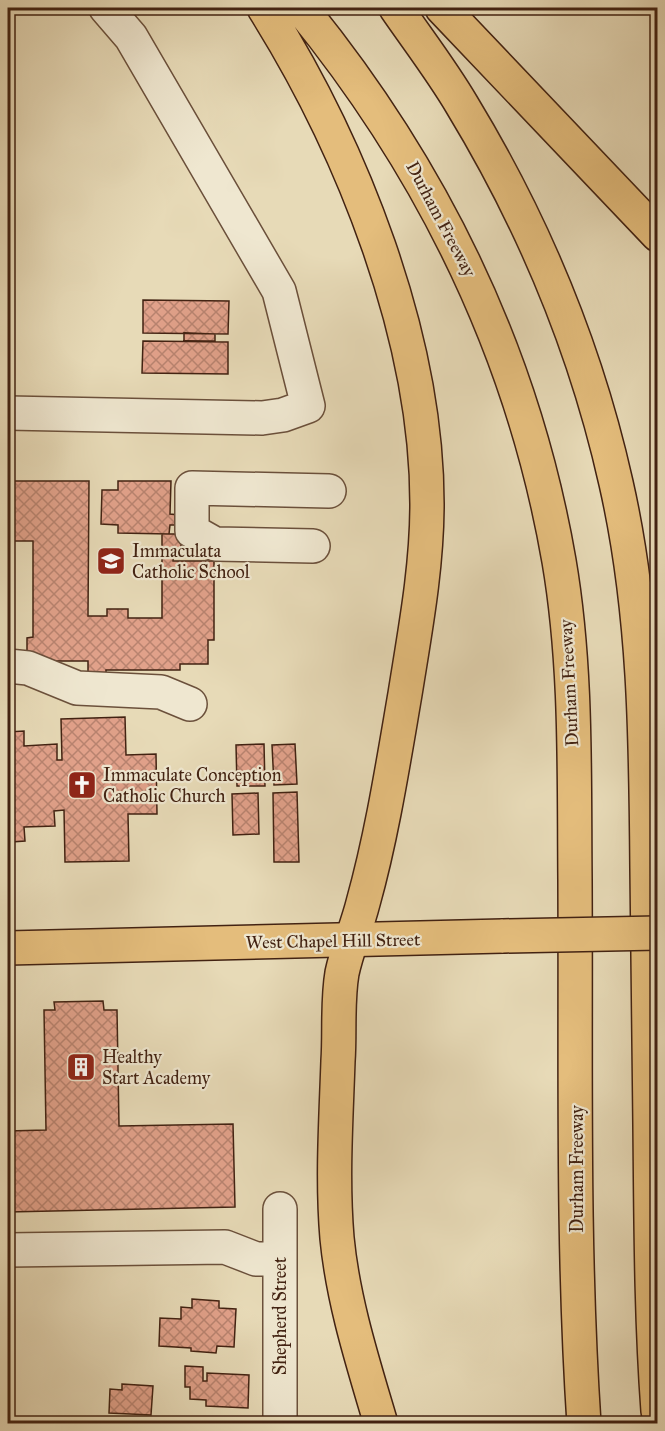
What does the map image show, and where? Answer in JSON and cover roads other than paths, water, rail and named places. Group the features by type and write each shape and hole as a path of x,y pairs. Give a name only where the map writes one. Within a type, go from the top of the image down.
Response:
{"main road":[{"path":"264,8 328,121 356,186 389,283 404,338 418,400 425,460 426,540 421,594 392,771 363,903 341,977 334,1178 338,1241 355,1331 381,1424"},
{"name":"Durham Freeway","path":"301,8 375,106 414,166 445,221 478,290 505,356 525,419 559,561 571,676 578,1273 584,1424"},
{"path":"396,8 460,102 523,216 567,320 599,415 624,523 638,618 652,854 651,1298 657,1411"},
{"path":"442,8 657,235"},
{"name":"West Chapel Hill Street","path":"8,948 657,933"}],"street":[{"path":"8,413 262,418 283,416 308,406 279,291 131,38 106,8"},
{"path":"312,546 215,544 192,531 192,488 329,491"},
{"path":"8,666 28,668 77,688 161,692 190,704"},
{"name":"Shepherd Street","path":"280,1209 280,1424"},
{"path":"8,1250 225,1247 256,1259 280,1259"}],"place":[{"name":"Immaculata Catholic School","path":"111,561"},
{"name":"Immaculate Conception Catholic Church","path":"82,785"},
{"name":"Healthy Start Academy","path":"81,1067"}]}
